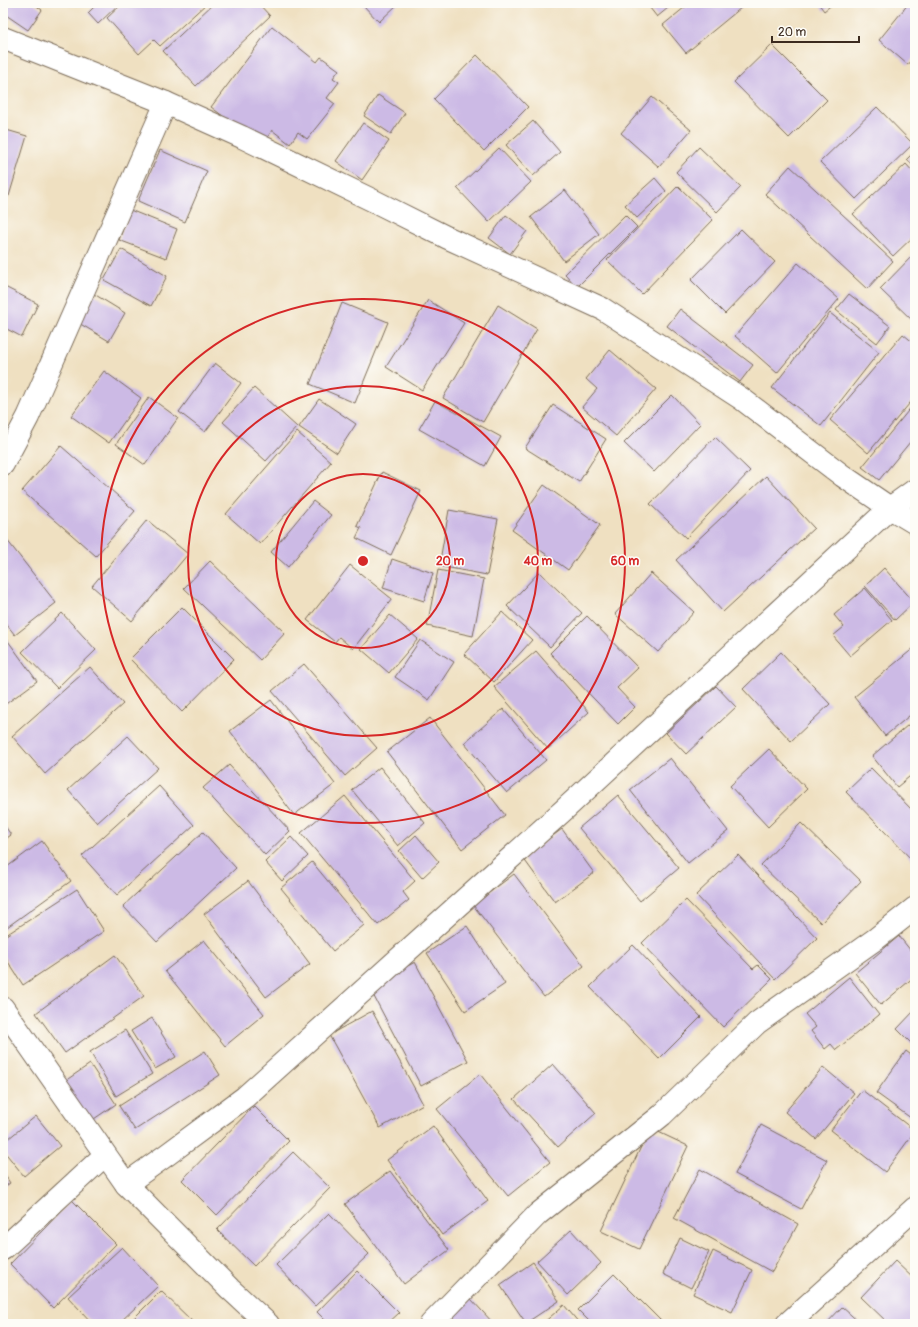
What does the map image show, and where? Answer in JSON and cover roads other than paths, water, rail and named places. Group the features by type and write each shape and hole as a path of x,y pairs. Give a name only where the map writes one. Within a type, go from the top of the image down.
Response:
{"street":[{"path":"3,38 166,103 277,154 446,237 603,308 742,399 843,476 915,523"},
{"path":"3,464 28,417 166,103"},
{"path":"126,1184 251,1092 571,804 890,508 915,490"},
{"path":"431,1324 538,1214 662,1115 757,1023 877,938 915,908"},
{"path":"3,1008 126,1184 230,1289 268,1324"},
{"path":"3,1249 105,1155"},
{"path":"787,1324 915,1208"}]}
